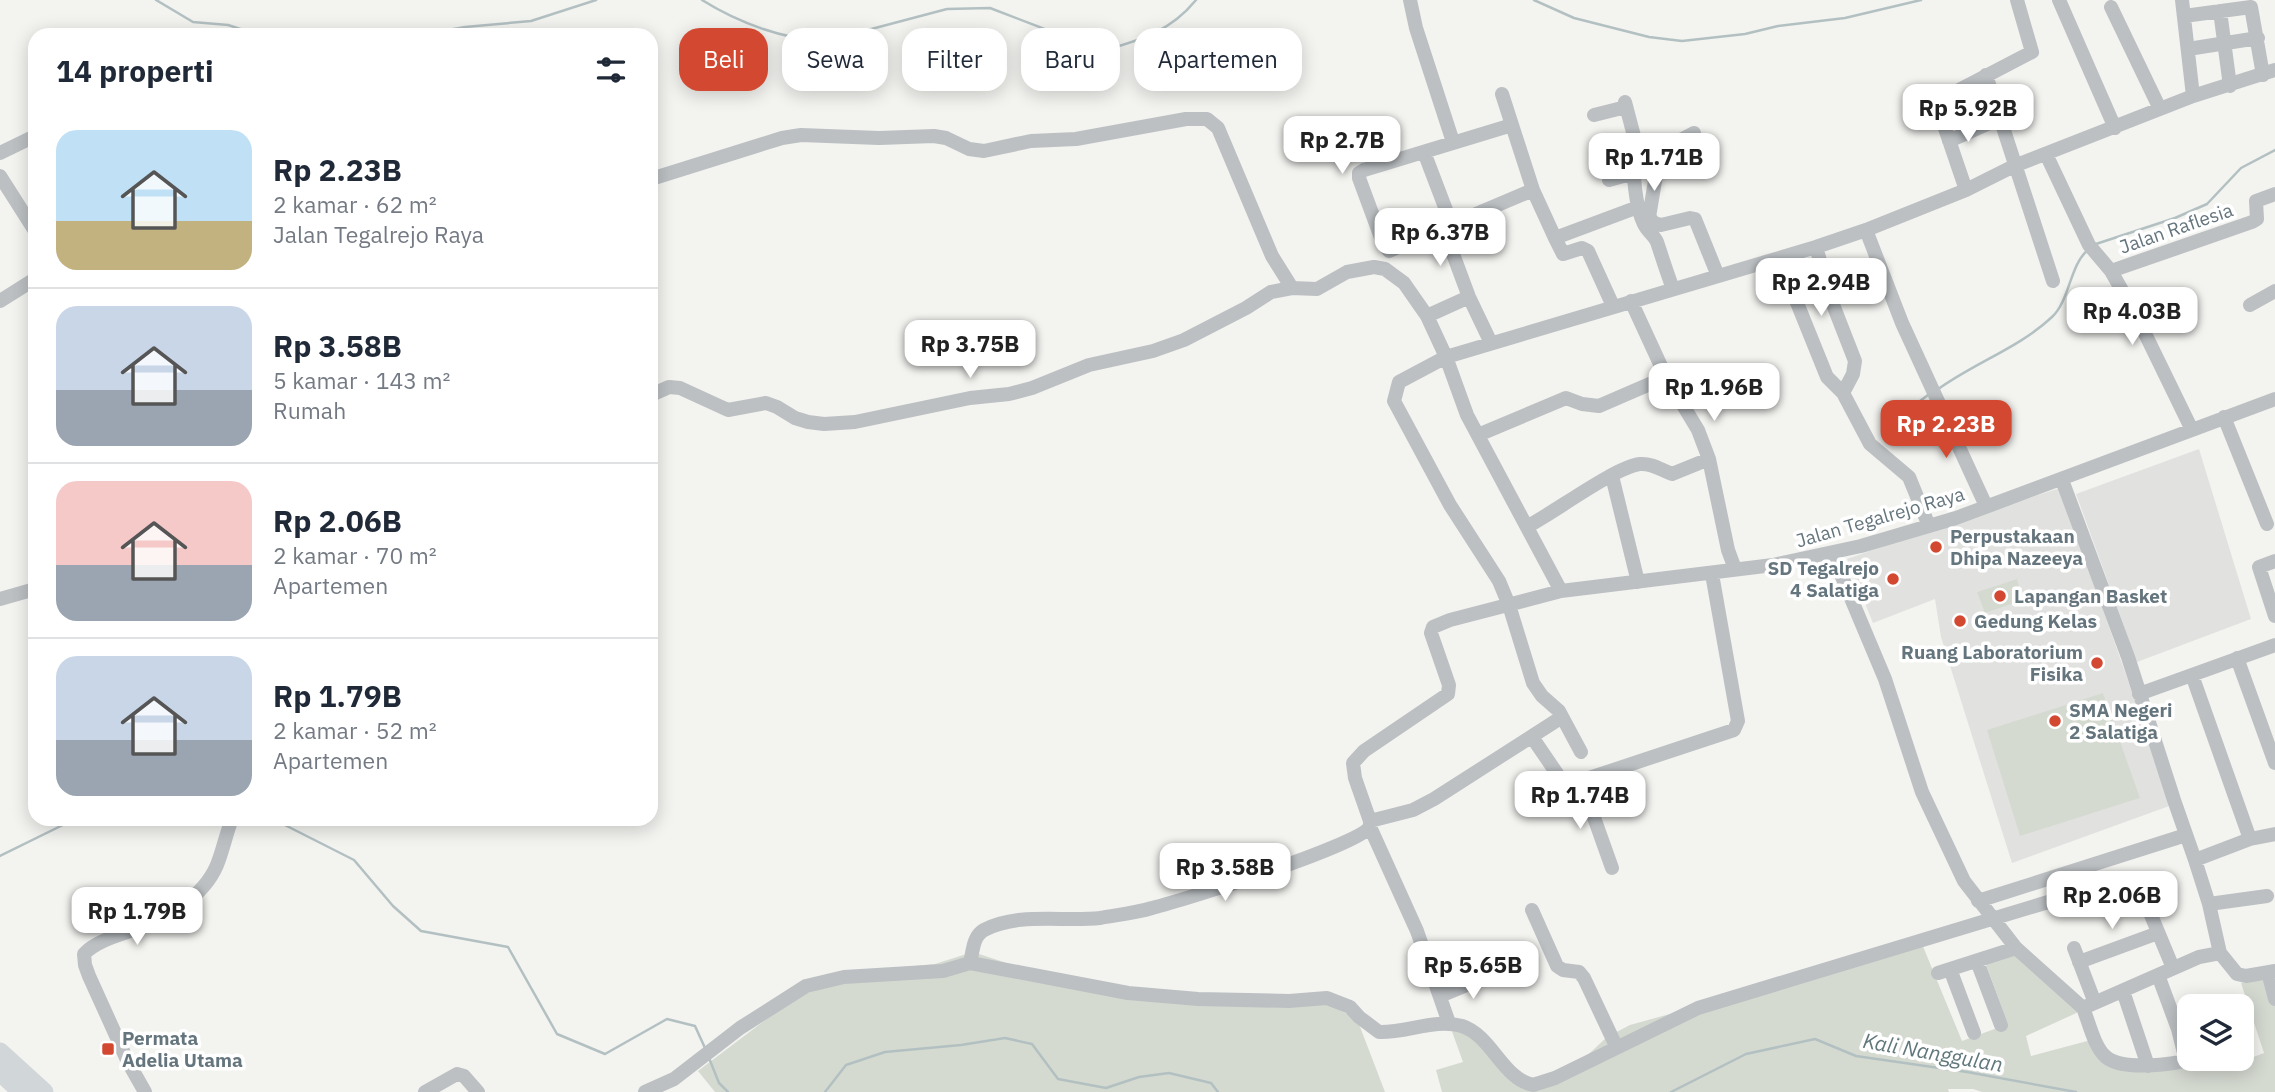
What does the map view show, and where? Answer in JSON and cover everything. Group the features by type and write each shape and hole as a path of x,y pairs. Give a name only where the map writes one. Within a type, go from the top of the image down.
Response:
{"highway":[{"path":"0,1052 44,1092"},
{"path":"0,1072 22,1092"}],"street":[{"path":"1410,0 1416,28 1453,142"},
{"path":"1966,190 1936,104 1937,100 2033,51 2017,0"},
{"path":"2059,0 2115,128"},
{"path":"2182,0 2193,96"},
{"path":"2111,7 2160,109"},
{"path":"1581,752 1562,717 1532,683 1510,604 1499,581 1450,505 1394,401 1398,382 1446,356 1866,230 1966,190 2014,166 2193,96 2269,72 2251,7 2184,16"},
{"path":"2220,11 2230,86"},
{"path":"2188,49 2258,38"},
{"path":"1986,75 1998,119 2053,281"},
{"path":"1502,94 1532,190 1563,254 1582,248 1588,251 1613,306"},
{"path":"1594,115 1626,104 1639,155 1634,173 1639,207 1645,226 1655,237 1673,289"},
{"path":"658,177 782,138 801,135 879,138 934,136 946,138 969,149 984,151 1031,141 1076,139 1186,119 1207,119 1218,128 1272,256 1292,288"},
{"path":"1949,141 1998,119"},
{"path":"1385,269 1390,261 1389,251 1383,243 1359,173 1512,125"},
{"path":"1694,133 1660,151 1649,217 1654,223 1661,225 1695,219 1718,276"},
{"path":"1605,147 1635,138"},
{"path":"0,153 28,139"},
{"path":"1424,152 1469,296 1491,343"},
{"path":"2046,154 2091,248 2111,271 2136,315 2192,430"},
{"path":"1609,180 1634,173"},
{"path":"0,176 28,220"},
{"path":"1389,251 1532,190"},
{"name":"Jalan Raflesia","path":"2111,271 2252,222 2257,219 2256,201 2275,194"},
{"path":"1555,238 1639,207"},
{"path":"1866,230 1902,323 1986,506"},
{"path":"1816,247 1832,302 1855,361 1853,374 1843,393"},
{"path":"1779,258 1827,377 1843,393 1870,444 1909,477 1929,526"},
{"path":"658,392 669,387 680,388 728,410 766,403 808,422 855,422 1032,388 1089,365 1153,351 1184,340 1271,292 1292,288 1317,289 1347,272 1374,267 1385,269 1404,283 1427,316 1446,356 1467,415 1561,591"},
{"path":"0,301 28,283"},
{"path":"2250,305 2275,291"},
{"path":"1427,316 1469,296"},
{"path":"1631,301 1666,377 1698,430 1709,459 1728,550 1735,569"},
{"path":"1478,435 1566,398 1582,404 1600,406 1666,377"},
{"name":"Jalan Tegalrejo Raya","path":"1370,824 1355,778 1353,763 1364,751 1448,694 1449,685 1431,637 1432,629 1450,620 1561,591 1712,574 1832,553 1929,526 2062,480 2275,399"},
{"path":"2224,417 2267,524"},
{"path":"1528,526 1612,476 1638,464 1650,464 1672,474 1709,459"},
{"path":"1612,476 1638,582"},
{"path":"2062,480 2128,657 2209,904 2220,953 2236,974 2246,976 2272,972 2275,999"},
{"path":"1832,553 1885,679 1922,792 1964,881 2015,948 2089,1006"},
{"path":"2275,561 2259,567 2275,616"},
{"path":"1532,737 1564,784 1581,781 1731,732 1738,724 1712,574"},
{"path":"0,599 28,591"},
{"path":"2138,694 2275,645"},
{"path":"2237,658 2275,763"},
{"path":"2192,675 2250,839"},
{"path":"971,962 976,938 990,927 1017,921 1098,918 1151,909 1298,860 1360,836 1370,824 1413,810 1434,799 1562,717"},
{"path":"1581,781 1612,868"},
{"path":"1370,824 1417,931 1449,1023"},
{"path":"145,1092 128,1062 89,976 84,954 95,946 175,910 196,895 212,875 230,826"},
{"path":"2195,860 2250,839 2275,834"},
{"path":"1978,901 2186,835"},
{"path":"2209,904 2267,896"},
{"path":"645,1092 674,1079 740,1028 815,983 844,977 943,971 971,962 1128,993 1199,999 1289,1001 1327,998 1350,1007 1379,1032 1449,1023 1466,1028 1519,1079 1533,1085 1555,1078 1698,1008 2068,897"},
{"path":"2146,904 2173,968"},
{"path":"1532,910 1557,966 1563,970 1579,972 1584,978 1616,1046"},
{"path":"2158,933 2076,955 2100,1050 2107,1058 2120,1063 2148,1066 2177,1062"},
{"path":"1974,1034 1944,971 2015,948"},
{"path":"2089,1006 2199,957 2220,953"},
{"path":"1977,961 2001,1025"},
{"path":"1440,996 1493,974"},
{"path":"2158,975 2177,1013"},
{"path":"2123,991 2148,1066"},
{"path":"425,1092 457,1074 464,1076 478,1092"}],"shaded area":[{"path":"2199,449 2251,619 2137,662 2076,494"},
{"name":"SMA Negeri 2 Salatiga","path":"2060,488 2172,805 2012,863 1941,637 1935,599 1873,623 1847,559"},
{"name":"Lapangan Basket","path":"2017,579 2023,600 1985,613 1977,592"},
{"path":"2103,693 2140,798 2020,836 1987,730"},
{"path":"1922,944 1962,1041 2008,1024 1984,959 2013,949 2083,1010 2026,1036 2031,1056 2091,1040 2097,1055 2177,1064 2177,1071 2254,1071 2254,1057 2264,1053 2254,1023 2254,994 2245,994 2241,983 2267,977 2275,1004 2275,1092 1982,1092 1973,1089 1948,1089 1949,1092 1442,1092 1436,1070 1463,1062 1450,1026 1460,1028 1530,1081 1563,1078 1607,1037 1630,1025"},
{"path":"973,952 1040,974 1129,992 1326,1003 1357,1019 1385,1092 715,1092 698,1071 826,974 935,964"}],"waterway":[{"path":"156,0 193,22 237,28"},
{"path":"459,28 531,21 596,0"},
{"path":"702,0 730,16 761,28 794,37 826,41 947,9 990,8 1102,51 1154,33 1176,20 1196,0"},
{"path":"1534,0 1574,18 1649,37 1682,41 1845,18 1921,0"},
{"path":"2096,244 2175,218 2207,204 2241,168 2275,150"},
{"path":"1937,390 2011,347 2052,317 2063,301 2077,264 2088,250"},
{"path":"1900,416 1928,395"},
{"name":"Kali Nanggulan","path":"0,856 61,826"},
{"name":"Kali Nanggulan","path":"287,826 354,860 393,906 421,931 508,947 557,1034 605,1054 667,1019 695,1026 705,1048"},
{"name":"Kali Nanggulan","path":"825,1092 846,1065 885,1052 1005,1038 1032,1044 1058,1079 1106,1088 1139,1077 1169,1073 1211,1083 1218,1092"},
{"name":"Kali Nanggulan","path":"1671,1092 1746,1054 1815,1039 1856,1056 1967,1072 2076,1092"},
{"name":"Kali Nanggulan","path":"709,1058 719,1083 728,1092"}],"place":[{"name":"Perpustakaan Dhipa Nazeeya","path":"1936,547"},
{"name":"SD Tegalrejo 4 Salatiga","path":"1893,579"},
{"name":"Lapangan Basket","path":"2000,596"},
{"name":"Gedung Kelas","path":"1960,621"},
{"name":"Ruang Laboratorium Fisika","path":"2097,663"},
{"name":"SMA Negeri 2 Salatiga","path":"2055,721"},
{"name":"Permata Adelia Utama","path":"108,1049"}]}
